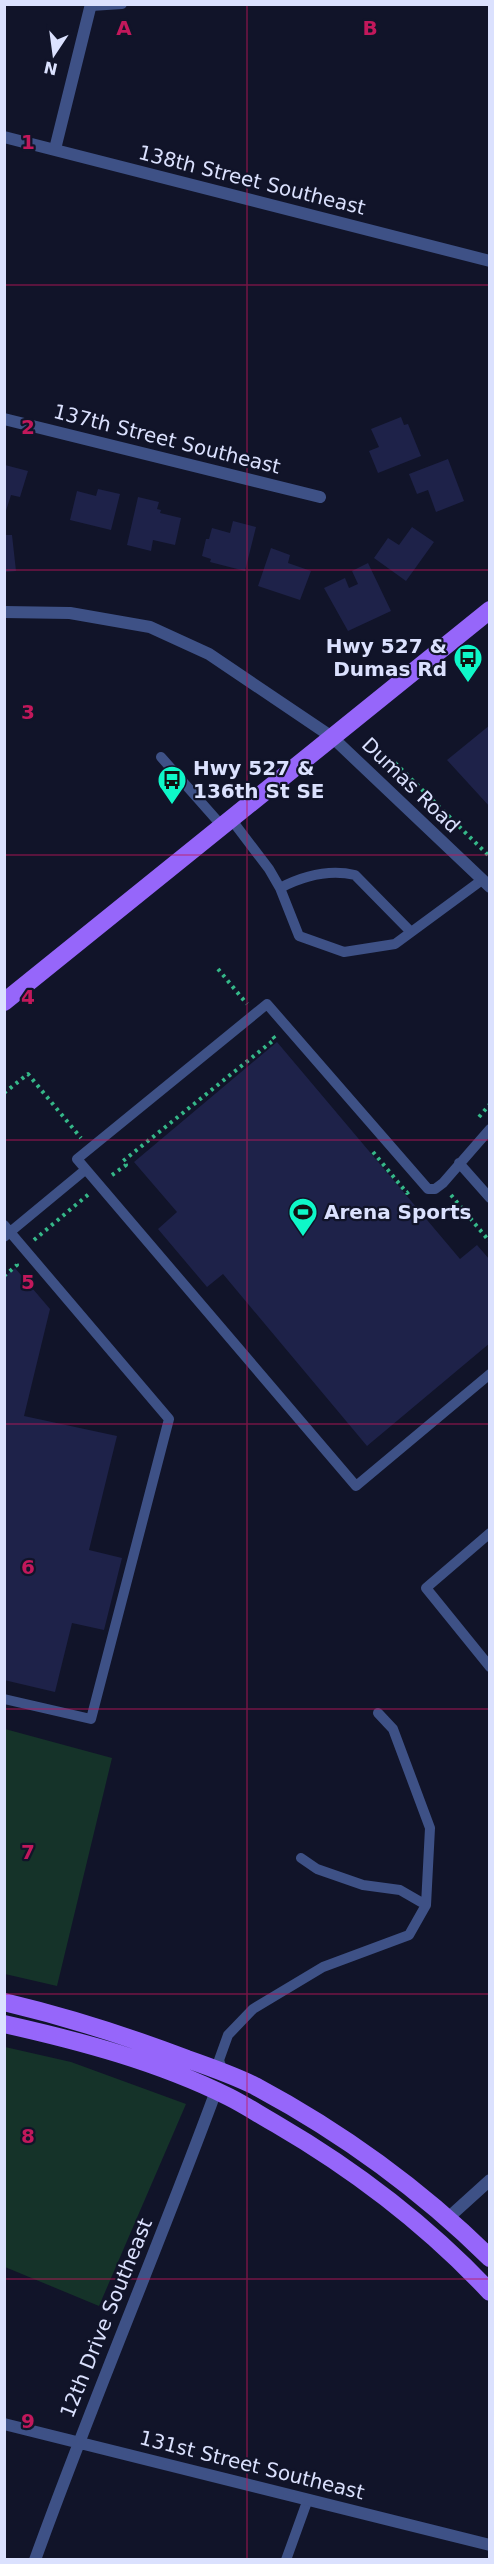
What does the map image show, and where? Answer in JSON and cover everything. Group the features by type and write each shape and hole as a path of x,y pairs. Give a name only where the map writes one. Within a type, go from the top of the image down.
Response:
{"main road":[{"path":"4,1002 489,610"},
{"path":"4,2002 125,2035 254,2086 332,2132 396,2175 448,2218 489,2258"},
{"path":"4,2024 52,2034 165,2070 216,2091 326,2154 380,2192 432,2235 489,2292"}],"street":[{"path":"55,149 91,5"},
{"name":"138th Street Southeast","path":"4,137 489,261"},
{"name":"137th Street Southeast","path":"4,418 320,496"},
{"name":"Dumas Road","path":"4,612 70,613 150,627 209,654 332,736 486,884"},
{"name":"12th Drive Southeast","path":"35,2559 77,2442 185,2175 216,2091"},
{"path":"448,2218 489,2180"},
{"name":"131st Street Southeast","path":"4,2424 489,2545"}],"lane":[{"path":"91,5 122,4"},
{"path":"161,757 269,869 280,888 299,936 344,952 395,944 486,884"},
{"path":"280,888 296,879 321,873 343,872 355,875 411,932"},
{"path":"489,1129 443,1183 435,1189 428,1189 267,1004 77,1159 356,1486 489,1374"},
{"path":"459,1163 489,1198"},
{"path":"4,1699 91,1719 169,1419 6,1232 85,1170"},
{"path":"489,1533 426,1588 489,1667"},
{"path":"223,2073 219,2060 228,2035 253,2009 323,1967 409,1935 426,1905 430,1828 393,1729 378,1713"},
{"path":"301,1858 316,1869 363,1885 400,1890 426,1905"},
{"path":"286,2559 309,2499"}],"path":[{"path":"363,750 395,763 489,857"},
{"path":"112,1175 126,1165 123,1161 275,1039 218,969"},
{"path":"443,1183 489,1242"},
{"path":"4,1276 18,1265 11,1257"}],"green space":[{"path":"5,1729 112,1758 57,1986 5,1974"},
{"path":"5,2047 71,2062 186,2104 99,2306 5,2267"}],"building":[{"path":"401,417 404,425 408,424 421,456 378,473 369,451 379,447 371,429"},
{"path":"448,459 464,501 436,512 428,490 417,494 409,474"},
{"path":"5,465 28,471 20,497 11,495 5,514"},
{"path":"98,489 120,494 111,530 70,520 77,491 96,496"},
{"path":"138,497 159,502 157,509 161,510 160,513 181,518 175,545 153,540 151,551 127,545"},
{"path":"233,521 256,527 245,571 210,562 211,559 202,556 206,539 209,539 212,528 230,533"},
{"path":"412,527 434,542 406,581 374,558 388,538 399,545"},
{"path":"4,535 12,535 16,571 4,572"},
{"path":"271,548 290,555 288,563 311,571 300,600 258,586"},
{"path":"368,563 391,611 348,631 324,588 345,578 349,588 358,584 352,571"},
{"path":"490,725 490,807 447,760"},
{"name":"Arena Sports","path":"277,1042 460,1259 477,1245 490,1260 490,1343 367,1446 223,1274 207,1287 158,1229 177,1212 134,1162"},
{"path":"15,1268 50,1309 24,1416 117,1436 89,1550 122,1558 104,1630 72,1623 55,1692 4,1680 4,1277"}],"place":[{"name":"Hwy 527 & Dumas Rd","path":"468,684"},
{"name":"Hwy 527 & 136th St SE","path":"172,806"},
{"name":"Arena Sports","path":"303,1238"}]}
